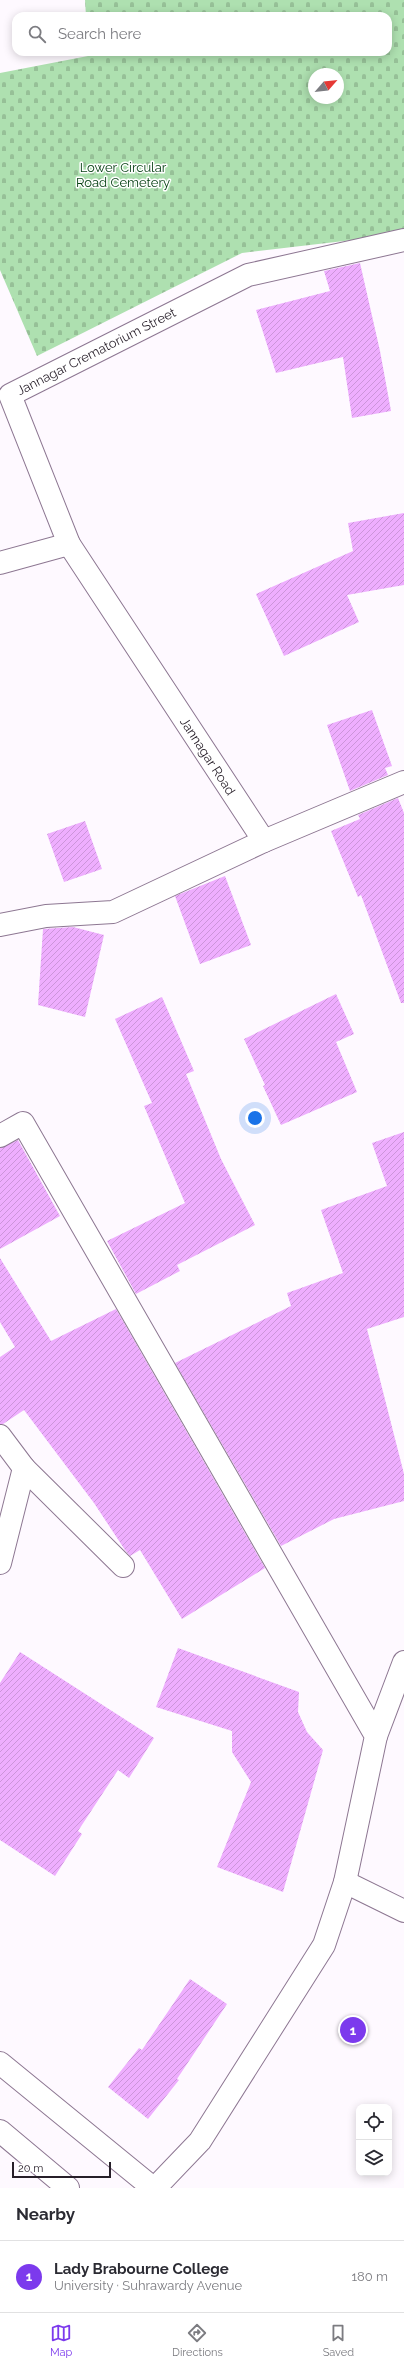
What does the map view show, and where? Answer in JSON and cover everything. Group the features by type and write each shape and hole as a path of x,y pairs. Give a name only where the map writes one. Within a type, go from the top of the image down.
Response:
{"street":[{"name":"Jannagar Crematorium Street","path":"69,544 10,395 248,275 404,240"},
{"path":"0,563 69,544"},
{"name":"Jannagar Road","path":"69,544 264,841"},
{"path":"0,925 46,916 113,912 264,841 404,782"},
{"path":"0,1136 23,1123 376,1736"},
{"path":"0,1436 24,1468 123,1566"},
{"path":"0,1563 24,1468"},
{"path":"0,2063 154,2188 200,2141 324,1945 345,1882 376,1736 404,1662"},
{"path":"345,1882 404,1911"},
{"path":"0,2131 68,2188"}],"green space":[{"name":"Lower Circular Road Cemetery","path":"85,0 404,0 404,234 242,253 37,356 0,270 0,73 88,56 392,56 392,12 86,12"}],"building":[{"path":"360,263 380,351 391,411 352,418 343,357 276,373 256,310 330,291 324,271"},
{"path":"404,513 404,585 347,595 359,622 284,656 256,594 353,551 348,523"},
{"path":"372,710 392,766 385,768 388,775 350,791 327,725"},
{"path":"398,798 404,813 404,1003 401,1003 361,895 358,897 331,831 360,819 358,815"},
{"path":"85,821 102,869 64,882 47,834"},
{"path":"225,876 251,945 200,964 175,896"},
{"path":"73,927 104,935 85,1017 38,1005 43,929"},
{"path":"336,994 354,1034 336,1042 357,1092 281,1125 244,1039"},
{"path":"162,997 194,1071 186,1074 221,1159 255,1225 177,1265 180,1271 136,1294 107,1241 185,1203 144,1106 152,1103 115,1019"},
{"path":"404,1132 404,1317 367,1329 404,1474 404,1501 334,1519 281,1546 175,1363 291,1306 287,1293 343,1273 321,1210 387,1186 372,1143"},
{"path":"18,1140 60,1216 0,1249 0,1148"},
{"path":"0,1258 51,1341 116,1309 265,1568 182,1619 140,1550 130,1556 125,1550 94,1503 24,1410 3,1424 0,1424 0,1357 15,1347 0,1322"},
{"path":"178,1648 299,1692 298,1712 307,1732 323,1750 283,1892 217,1867 251,1782 232,1752 232,1731 156,1707"},
{"path":"20,1652 154,1738 129,1778 118,1770 78,1831 82,1834 55,1876 0,1840 0,1683"},
{"path":"190,1979 227,2004 177,2079 179,2080 148,2119 108,2087 139,2048 142,2050"}],"place":[{"name":"Lady Brabourne College","path":"353,2030"}]}
